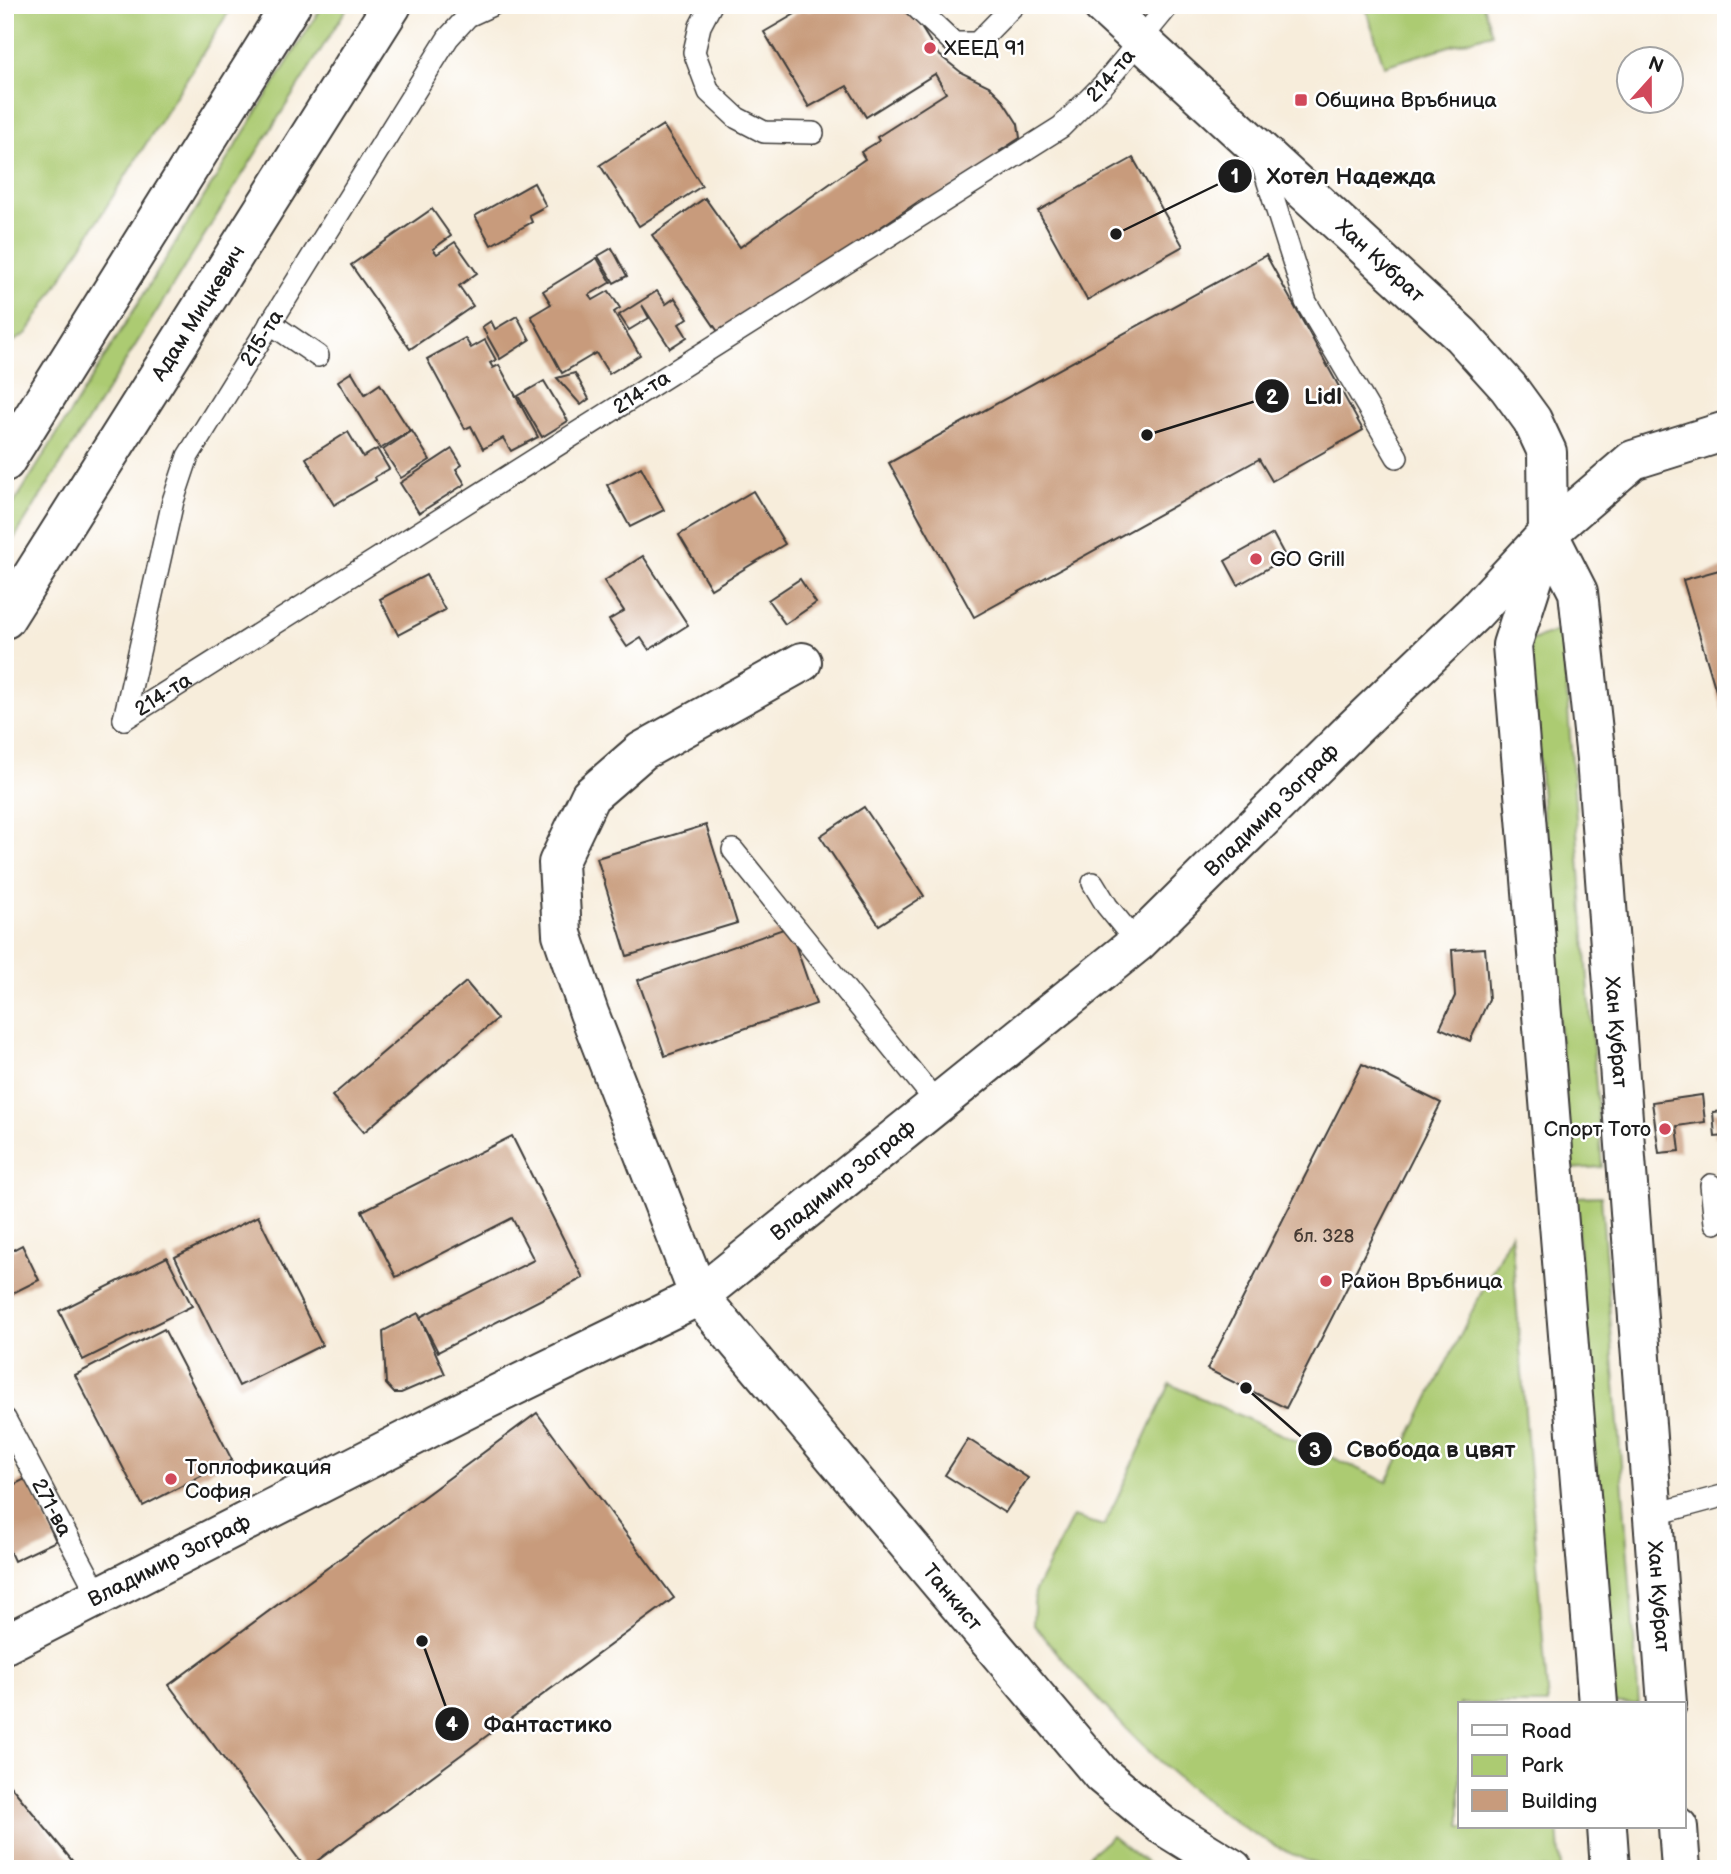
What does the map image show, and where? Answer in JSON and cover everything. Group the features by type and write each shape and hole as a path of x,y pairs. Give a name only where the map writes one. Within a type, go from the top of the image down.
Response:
{"street":[{"path":"5,462 291,5"},
{"name":"Адам Мицкевич","path":"12,608 392,5"},
{"name":"Хан Кубрат","path":"1102,5 1461,335 1508,387 1532,420 1547,452 1548,533 1512,645 1598,1702"},
{"name":"Владимир Зограф","path":"5,1644 473,1406 699,1296 1137,943 1475,612 1548,533 1633,460 1726,431"},
{"name":"Хан Кубрат","path":"1548,533 1578,593 1596,759 1667,1702"},
{"name":"Танкист","path":"802,662 642,751 590,796 558,863 562,934 589,1013 699,1296 1102,1775 1162,1825 1233,1869"},
{"path":"1607,1828 1610,1869"},
{"path":"1678,1828 1681,1869"}],"lane":[{"name":"215-та","path":"124,719 179,478 188,456 448,38 468,16 492,5"},
{"path":"711,5 700,26 694,52 709,92 737,118 764,132 813,133"},
{"path":"914,5 954,43 976,43 1014,5"},
{"name":"214-та","path":"124,719 1061,127 1099,90 1169,5"},
{"path":"1257,148 1306,302 1397,457"},
{"path":"270,323 318,356"},
{"path":"733,850 937,1104"},
{"path":"1093,883 1107,906 1137,943"},
{"path":"1711,1185 1715,1223"},
{"name":"271-ва","path":"5,1419 99,1596"},
{"path":"1651,1515 1726,1494"}],"green space":[{"path":"5,5 233,5 27,333 5,347"},
{"path":"323,5 349,5 5,553 5,518"},
{"path":"1377,5 1483,5 1492,33 1384,66 1366,8"},
{"path":"1562,629 1602,1167 1570,1169 1530,641"},
{"path":"1601,1196 1639,1702 1614,1702 1575,1197"},
{"path":"1511,1233 1548,1702 1458,1702 1458,1828 1558,1828 1561,1869 1331,1869 1287,1852 1245,1829 1167,1768 1130,1733 1033,1624 1035,1590 1073,1517 1104,1526 1170,1384 1387,1482"},
{"path":"1112,1836 1149,1865 1155,1869 1073,1869"}],"building":[{"path":"820,5 907,5 938,54 962,73 989,86 1001,98 1018,124 1020,138 1000,151 1005,158 925,203 922,199 721,336 652,235 705,198 740,247 865,159 861,152 879,141 877,137 946,93 935,74 866,117 847,86 809,107 764,32 802,10 811,11"},
{"path":"663,125 702,186 639,226 600,165"},
{"path":"1133,158 1183,246 1087,300 1038,211"},
{"path":"534,183 546,206 529,215 532,222 491,245 475,216"},
{"path":"432,209 451,236 433,249 437,254 455,242 477,273 459,286 473,306 410,349 351,265"},
{"path":"612,248 627,276 614,283 598,256"},
{"path":"1266,255 1363,430 1272,481 1259,459 974,617 889,463"},
{"path":"597,258 611,282 589,295 593,300 609,291 620,308 614,312 640,355 609,374 596,353 562,373 531,316 551,304 543,291"},
{"path":"657,291 666,304 675,298 688,318 679,324 687,337 670,348 642,305 649,318 629,330 619,315"},
{"path":"517,316 530,340 500,359 482,327 491,321 495,329"},
{"path":"465,338 471,348 485,340 496,360 490,363 493,368 499,365 538,437 511,451 503,438 483,449 471,426 465,429 427,359"},
{"path":"352,372 365,394 380,384 410,431 380,449 338,381"},
{"path":"575,373 589,399 581,405 557,378"},
{"path":"544,381 568,421 542,437 518,396"},
{"path":"412,431 430,460 401,478 383,450"},
{"path":"348,432 363,457 377,449 389,469 334,505 306,458"},
{"path":"452,449 462,465 456,469 465,484 419,513 400,483"},
{"path":"641,467 664,510 630,527 607,485"},
{"path":"753,491 785,544 711,589 679,535"},
{"name":"GO Grill","path":"1273,534 1286,558 1238,585 1225,561"},
{"path":"643,556 688,625 649,650 641,638 627,647 609,620 624,611 604,581"},
{"path":"1726,568 1726,721 1725,721 1683,580"},
{"path":"426,575 445,610 398,635 380,599"},
{"path":"800,579 816,603 785,624 768,600"},
{"path":"864,807 924,896 879,925 820,836"},
{"path":"706,825 737,923 627,956 597,858"},
{"path":"789,927 816,1004 665,1056 638,980"},
{"path":"1485,948 1489,999 1470,1041 1440,1028 1455,996 1452,950"},
{"path":"466,982 497,1019 364,1132 332,1096"},
{"path":"1362,1064 1441,1103 1286,1408 1207,1369"},
{"path":"1702,1095 1705,1122 1677,1126 1680,1151 1659,1153 1652,1102"},
{"path":"1726,1111 1726,1136 1715,1137 1713,1112"},
{"path":"512,1136 583,1278 438,1352 420,1317 534,1260 512,1218 396,1277 362,1211"},
{"path":"258,1216 322,1345 239,1386 175,1257"},
{"path":"22,1245 39,1280 5,1297 5,1254"},
{"path":"167,1257 192,1306 83,1360 59,1311"},
{"path":"418,1313 445,1374 401,1393 394,1393 386,1384 383,1331"},
{"path":"164,1329 232,1460 143,1506 75,1375"},
{"path":"537,1413 674,1598 306,1869 169,1685"},
{"path":"968,1439 1028,1478 1005,1513 945,1475"},
{"path":"27,1478 56,1541 14,1561 5,1541 5,1489"},
{"path":"5,1779 79,1869 5,1869"}],"place":[{"name":"ХЕЕД 91","path":"930,48"},
{"name":"Община Връбница","path":"1301,100"},
{"name":"Хотел Надежда","path":"1116,234"},
{"name":"Lidl","path":"1147,435"},
{"name":"GO Grill","path":"1256,559"},
{"name":"Спорт Тото","path":"1665,1129"},
{"name":"Район Връбница","path":"1326,1281"},
{"name":"Свобода в цвят","path":"1246,1388"},
{"name":"Топлофикация София","path":"171,1479"},
{"name":"Фантастико","path":"422,1641"}]}
